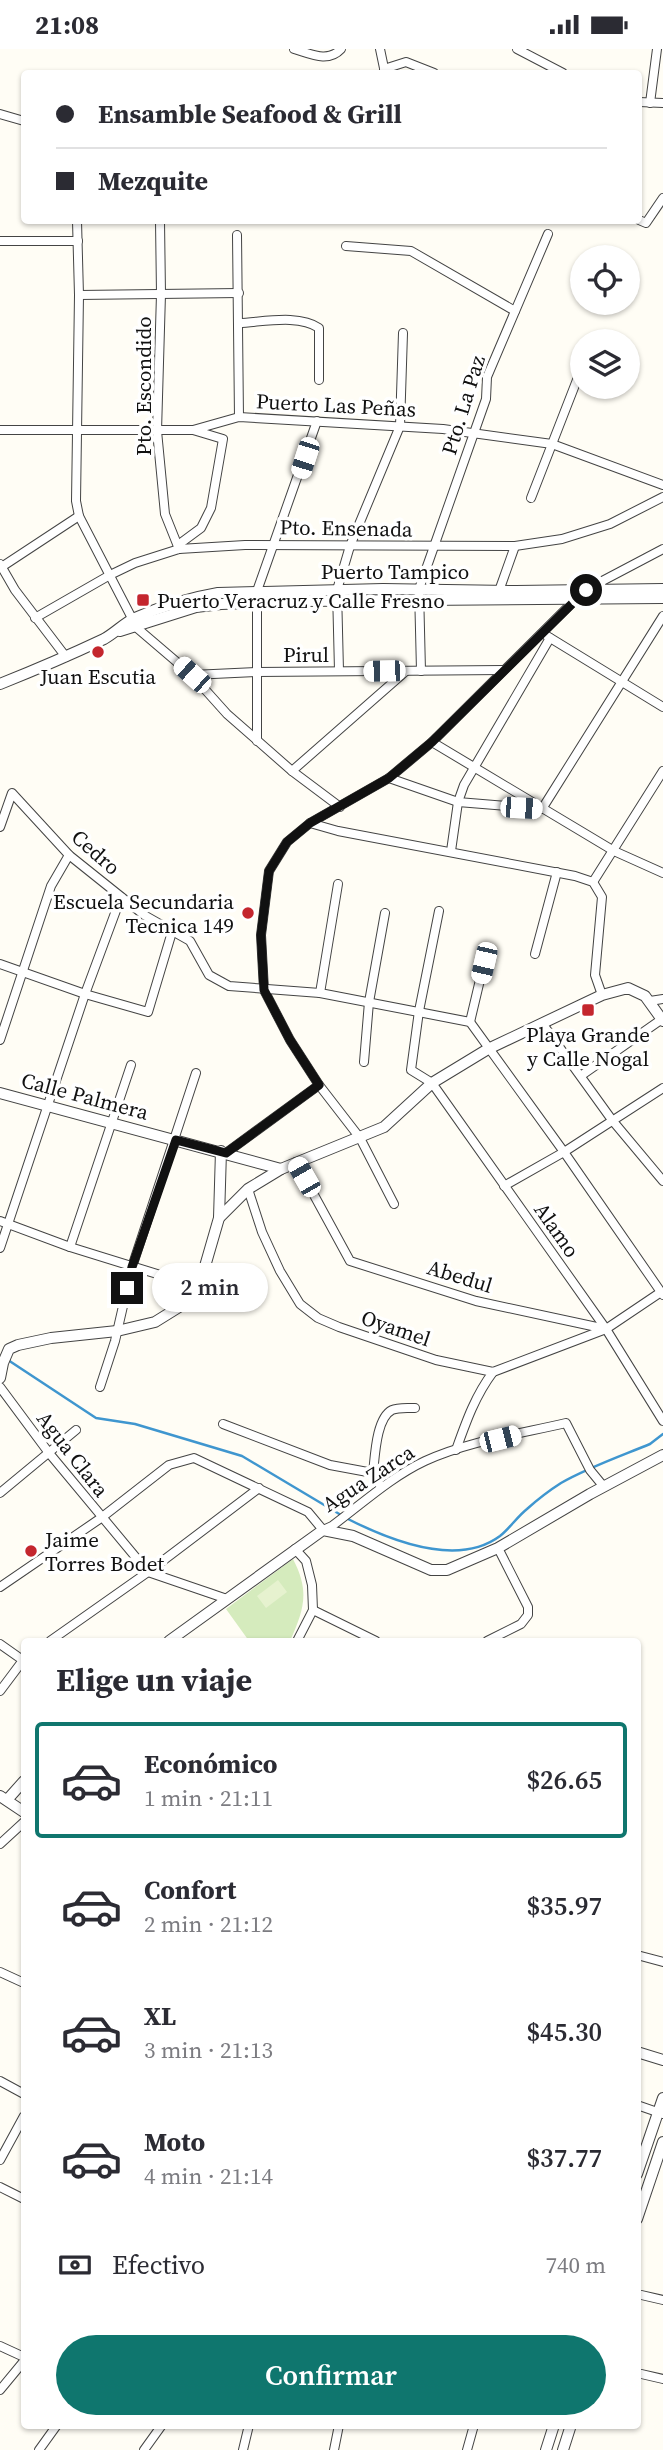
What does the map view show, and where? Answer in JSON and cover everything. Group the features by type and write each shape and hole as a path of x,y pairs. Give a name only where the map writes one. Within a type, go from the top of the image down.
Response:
{"street":[{"path":"294,49 322,57 336,55 341,49"},
{"path":"380,49 385,70"},
{"path":"517,49 557,70"},
{"path":"650,103 657,49"},
{"path":"387,70 406,62 426,70"},
{"path":"642,102 663,103"},
{"path":"0,114 21,120"},
{"path":"642,221 646,223 663,198"},
{"path":"77,224 79,295 76,501 79,516 134,624 192,675 227,714 257,741 340,807"},
{"name":"Pto. Escondido","path":"160,224 158,431 165,515 179,547"},
{"name":"Pto. La Paz","path":"419,594 486,399 487,377 548,234"},
{"path":"237,235 239,417"},
{"path":"0,241 78,241"},
{"path":"346,246 411,251 515,311"},
{"path":"79,295 239,293"},
{"path":"239,323 295,321 311,323 319,328 319,380"},
{"path":"339,671 337,596 350,546 400,426 403,333"},
{"path":"531,499 570,398"},
{"name":"Puerto Las Peñas","path":"0,430 192,430 239,417 400,426 552,444 663,485"},
{"path":"257,741 257,596 317,421"},
{"path":"179,547 201,528 211,508 223,439 192,430"},
{"name":"Pto. Ensenada","path":"35,618 110,575 179,547 515,546 562,540 598,528 663,497"},
{"path":"66,657 0,567 79,516"},
{"path":"499,591 515,546"},
{"path":"394,1203 360,1138 319,1085 264,990 261,935 269,871 287,842 310,823 389,778 432,742 586,590 663,548"},
{"name":"Puerto Tampico","path":"134,624 192,597 663,589"},
{"path":"419,594 421,671"},
{"name":"Puerto Tampico","path":"419,594 576,599 663,598"},
{"path":"542,809 663,616"},
{"path":"0,684 66,657 134,624"},
{"path":"541,633 663,707"},
{"path":"451,851 458,801 473,768 550,638"},
{"name":"Pirul","path":"192,675 504,670"},
{"path":"292,771 407,671"},
{"path":"432,742 614,851 663,873"},
{"path":"593,882 663,771"},
{"path":"389,778 458,801 542,809"},
{"name":"Cedro","path":"0,827 12,793 69,855 121,897 190,941 209,975 229,986 320,993 470,1022"},
{"path":"310,823 338,831 557,872 593,882 602,897 595,975 602,995"},
{"path":"0,1040 51,886 69,855"},
{"path":"535,954 557,872"},
{"path":"320,993 338,884"},
{"path":"0,1248 4,1222 49,1106 85,994 121,897"},
{"path":"419,1011 439,911"},
{"path":"364,1062 369,1002 385,913"},
{"path":"0,964 85,994 148,1012 172,932"},
{"path":"456,1450 470,1411 482,1386 493,1372 606,1329 662,1294 470,1022 484,963"},
{"path":"219,1219 248,1189 281,1169 384,1128 432,1083 488,1049 602,995 628,988 645,996 662,1020 582,1075"},
{"path":"650,1001 663,999"},
{"name":"Alamo","path":"419,1011 411,1070 432,1083 606,1329 663,1421"},
{"path":"542,1023 612,1120 663,1181"},
{"path":"70,1247 131,1065"},
{"path":"100,1387 132,1267 196,1073"},
{"path":"0,1378 9,1349 51,1338 117,1331 155,1322 192,1299 199,1287 219,1219 223,1152 319,1085"},
{"path":"504,1186 564,1152 663,1087"},
{"name":"Calle Palmera","path":"0,1093 281,1169"},
{"name":"Abedul","path":"296,1163 350,1261 476,1301 606,1329"},
{"name":"Oyamel","path":"248,1189 262,1232 280,1271 300,1304 318,1318 376,1341 436,1360 493,1372"},
{"path":"4,1222 70,1247 199,1287"},
{"name":"Agua Clara","path":"0,1387 49,1453 148,1572"},
{"path":"381,1487 373,1473 377,1439 384,1416 393,1409 415,1408"},
{"name":"Agua Zarca","path":"327,1528 381,1487 424,1462 456,1450 566,1423 590,1470 604,1486"},
{"path":"223,1424 330,1465 373,1473"},
{"path":"0,1493 76,1430"},
{"path":"0,1587 101,1518 169,1465 194,1458 308,1512 327,1528 353,1536 431,1570 447,1570 498,1548 663,1455"},
{"path":"54,1638 148,1572 259,1488"},
{"path":"173,1638 327,1528"},
{"path":"493,1638 521,1624 528,1615 528,1607 498,1548"},
{"path":"295,1549 306,1561 312,1585 313,1610 299,1638"},
{"path":"148,1572 227,1599"},
{"path":"313,1610 370,1638"},
{"path":"0,1644 21,1658"},
{"path":"0,1691 21,1664"},
{"path":"21,1783 3,1798 21,1810"},
{"path":"0,1843 21,1825"},
{"path":"641,1956 663,1962"},
{"path":"0,1972 21,1982"},
{"path":"641,2053 663,2060"},
{"path":"0,2081 21,2092"},
{"path":"641,2164 661,2114 663,2098"},
{"path":"641,2106 661,2114"},
{"path":"0,2160 21,2122"},
{"path":"641,2207 663,2142"},
{"path":"0,2187 21,2198"},
{"path":"641,2295 663,2300"},
{"path":"0,2346 21,2357"},
{"path":"0,2390 21,2363"},
{"path":"641,2374 663,2379"},
{"path":"39,2450 54,2429"},
{"path":"144,2450 159,2429"},
{"path":"243,2450 248,2429"},
{"path":"334,2450 338,2429"},
{"path":"467,2450 473,2429"},
{"path":"545,2450 553,2429"},
{"path":"563,2450 570,2429"}],"green space":[{"path":"293,1559 302,1581 303,1600 291,1638 247,1638 226,1609"},
{"path":"278,1580 287,1592 266,1608 257,1596"}],"waterway":[{"path":"8,1360 96,1418 135,1424 242,1456 341,1515"},
{"path":"346,1518 382,1535 423,1547 464,1550 483,1545 500,1536 520,1515 561,1483 650,1444 663,1434"}],"place":[{"name":"Puerto Veracruz y Calle Fresno","path":"143,600"},
{"name":"Juan Escutia","path":"98,652"},
{"name":"Escuela Secundaria Tecnica 149","path":"248,913"},
{"name":"Playa Grande y Calle Nogal","path":"588,1010"},
{"name":"Jaime Torres Bodet","path":"31,1551"}],"route":[{"path":"127,1288 176,1140 226,1153 319,1085 290,1040 264,990 261,935 269,871 287,842 310,823 389,778 432,742 586,590"}]}
